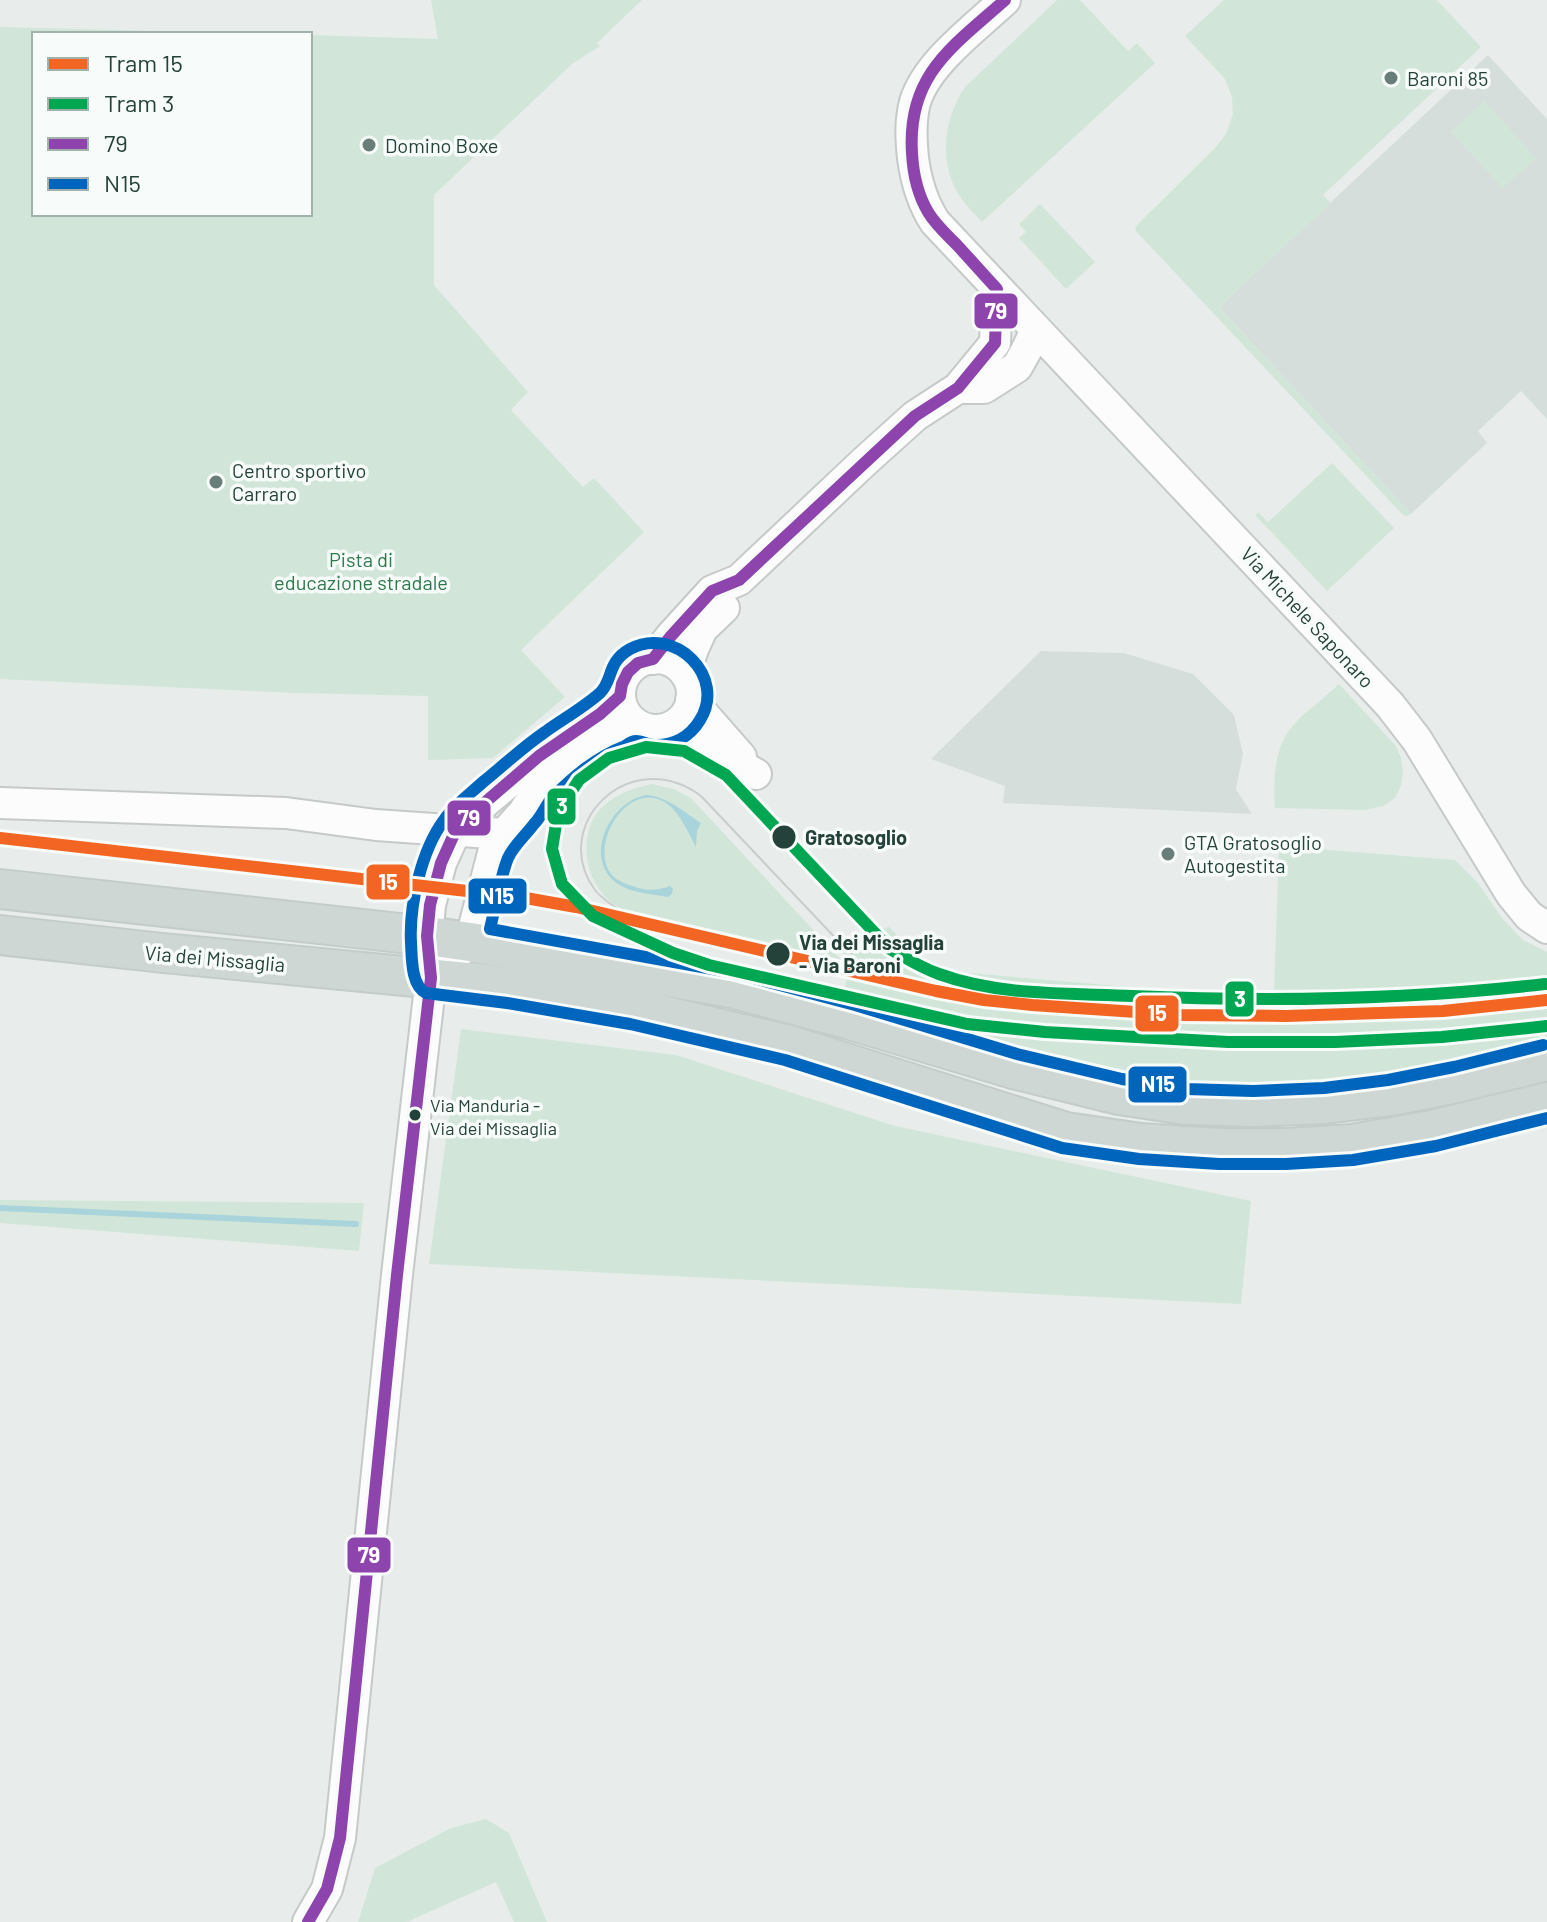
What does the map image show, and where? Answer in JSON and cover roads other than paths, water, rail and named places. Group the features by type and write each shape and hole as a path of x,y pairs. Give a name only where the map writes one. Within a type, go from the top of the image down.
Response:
{"main road":[{"path":"0,889 427,936 731,988 1013,1069 1119,1095 1185,1105 1253,1107 1325,1104 1391,1096 1547,1061"},
{"name":"Via dei Missaglia","path":"0,935 431,978 509,987 633,1008 789,1045 1066,1132 1141,1143 1219,1148 1352,1144 1432,1130 1547,1102"}],"street":[{"name":"Via Michele Saponaro","path":"1005,0 946,55 926,78 916,102 911,138 918,186 925,208 997,289 1390,705 1417,740 1511,894 1529,916 1547,928"},
{"path":"995,343 997,289"},
{"path":"653,659 712,591 739,580 915,416 958,388 995,343 1009,334 1036,330 1017,367 984,388 958,388"},
{"path":"1017,367 1035,371 1077,372"},
{"path":"668,728 756,774 688,687 672,663 653,659 642,662 631,669 623,680 620,696 626,714 636,724 651,730 668,728 678,722 684,716 688,687 693,649 702,629 728,604 739,580"},
{"path":"308,1922 327,1889 340,1838 400,1246 431,978 427,936 430,905 441,863 455,832 539,756 600,714 620,696"},
{"path":"431,978 470,942 493,853 537,791 580,751 600,738 636,724"},
{"path":"0,803 286,813 376,825 504,834"},
{"path":"286,813 352,803 421,812 482,805"},
{"path":"482,805 504,834"}],"water":[{"path":"646,795 668,801 701,823 696,847 673,809 658,799 644,798 630,804 619,814 605,844 605,860 611,874 618,880 647,890 670,886 673,889 668,897 623,887 607,873 602,861 601,847 611,820 621,808"}],"waterway":[{"path":"0,1208 356,1224"}],"tram line":[{"name":"3","path":"1545,984 1390,996 1235,999 1034,992 962,981 926,969 890,949 726,775 684,751 646,747 609,758 579,780 558,812 552,849 562,884 593,916 673,953 709,965 967,1024 1045,1032 1228,1042 1335,1042 1442,1037 1547,1026"},
{"path":"619,910 595,890 583,865 582,841 589,818 603,799 623,786 647,779 674,782 701,796 861,965 897,982"},
{"name":"15","path":"0,838 520,897 984,1000 1181,1015 1286,1016 1443,1011 1547,1000"}],"place":[{"name":"Baroni 85","path":"1391,78"},
{"name":"Domino Boxe","path":"369,145"},
{"name":"Centro sportivo Carraro","path":"216,482"},
{"name":"Gratosoglio","path":"784,837"},
{"name":"GTA Gratosoglio Autogestita","path":"1168,854"},
{"name":"Via dei Missaglia - Via Baroni","path":"778,954"},
{"name":"Via Manduria - Via dei Missaglia","path":"415,1115"}],"park label":[{"name":"Pista di educazione stradale","path":"361,570"}]}
